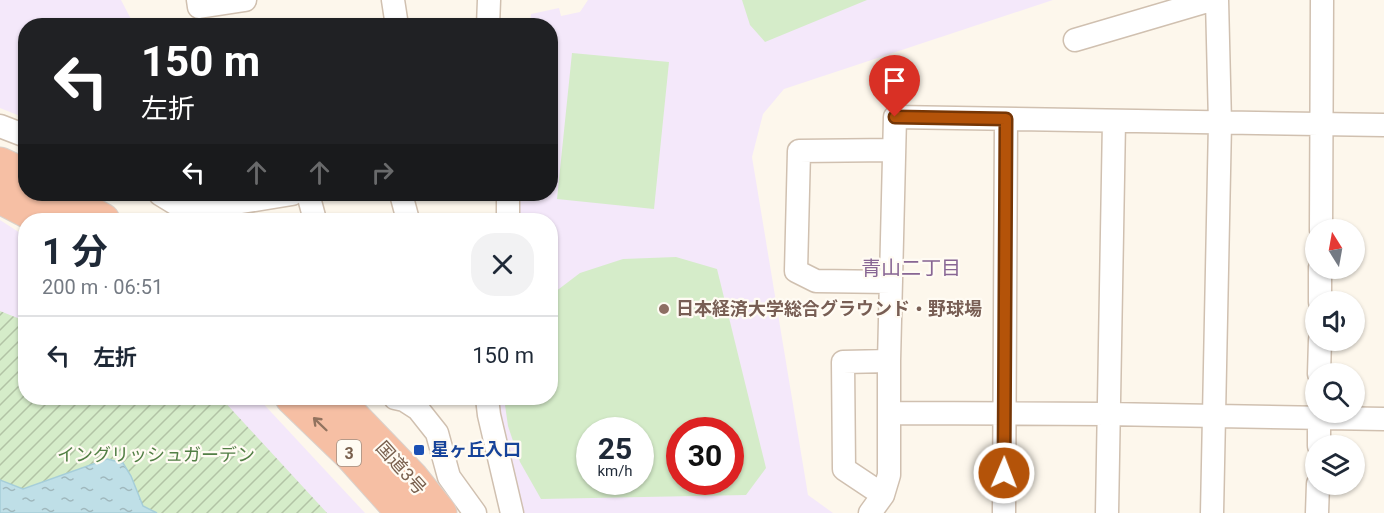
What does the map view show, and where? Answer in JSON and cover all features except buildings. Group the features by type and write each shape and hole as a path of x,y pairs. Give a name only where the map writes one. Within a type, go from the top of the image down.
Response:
{"highway":[{"path":"0,164 18,172"},
{"path":"0,197 31,213"},
{"path":"69,201 91,213"},
{"name":"国道3号","path":"299,405 351,455 403,513"},
{"name":"国道3号","path":"342,405 412,478 440,513"}],"street":[{"path":"199,11 245,0"},
{"path":"393,0 396,18"},
{"path":"488,18 489,0"},
{"path":"1075,40 1210,0"},
{"path":"1212,513 1220,123 1217,0"},
{"path":"1321,219 1323,0"},
{"path":"883,499 890,413 889,361 895,117 1384,125"},
{"path":"1004,513 1006,119"},
{"path":"1107,513 1114,121"},
{"path":"0,126 18,133"},
{"path":"891,282 816,281 795,271 799,151 893,150"},
{"path":"169,201 185,213"},
{"path":"203,213 259,201"},
{"path":"883,499 844,469 843,362 889,361"},
{"path":"412,405 418,409 437,433 449,477 475,513"},
{"path":"488,405 512,513"},
{"path":"890,413 1305,415"},
{"path":"1365,418 1384,419"},
{"path":"1317,513 1318,495"}],"shaded area":[{"path":"0,0 121,0 130,18 18,18 18,115 0,108"},
{"name":"日本経済大学総合グラウンド・野球場","path":"588,0 1053,0 784,89 763,114 752,157 808,495 833,513 518,513 495,405 558,405 558,213 518,213 518,201 558,201 558,18 531,18 531,14 559,8 561,16 580,12"},
{"name":"イングリッシュガーデン","path":"0,220 18,232 18,405 265,405 365,513 0,513"}],"green space":[{"path":"742,0 867,0 765,42 750,25"},
{"path":"572,53 669,62 654,209 558,199"},
{"path":"676,257 717,269 766,468 746,495 541,499 520,462 508,426 505,405 558,405 558,290 580,273 623,259"},
{"name":"イングリッシュガーデン","path":"0,311 18,318 18,405 227,405 327,513 0,513"}],"water":[{"path":"107,459 123,463 143,506 157,513 0,513 0,480 23,489"}],"place":[{"name":"日本経済大学総合グラウンド・野球場","path":"664,309"},
{"name":"星ヶ丘入口","path":"419,450"}],"district":[{"name":"青山二丁目","path":"911,268"}],"route":[{"path":"895,117 1006,119 1004,473"}]}
